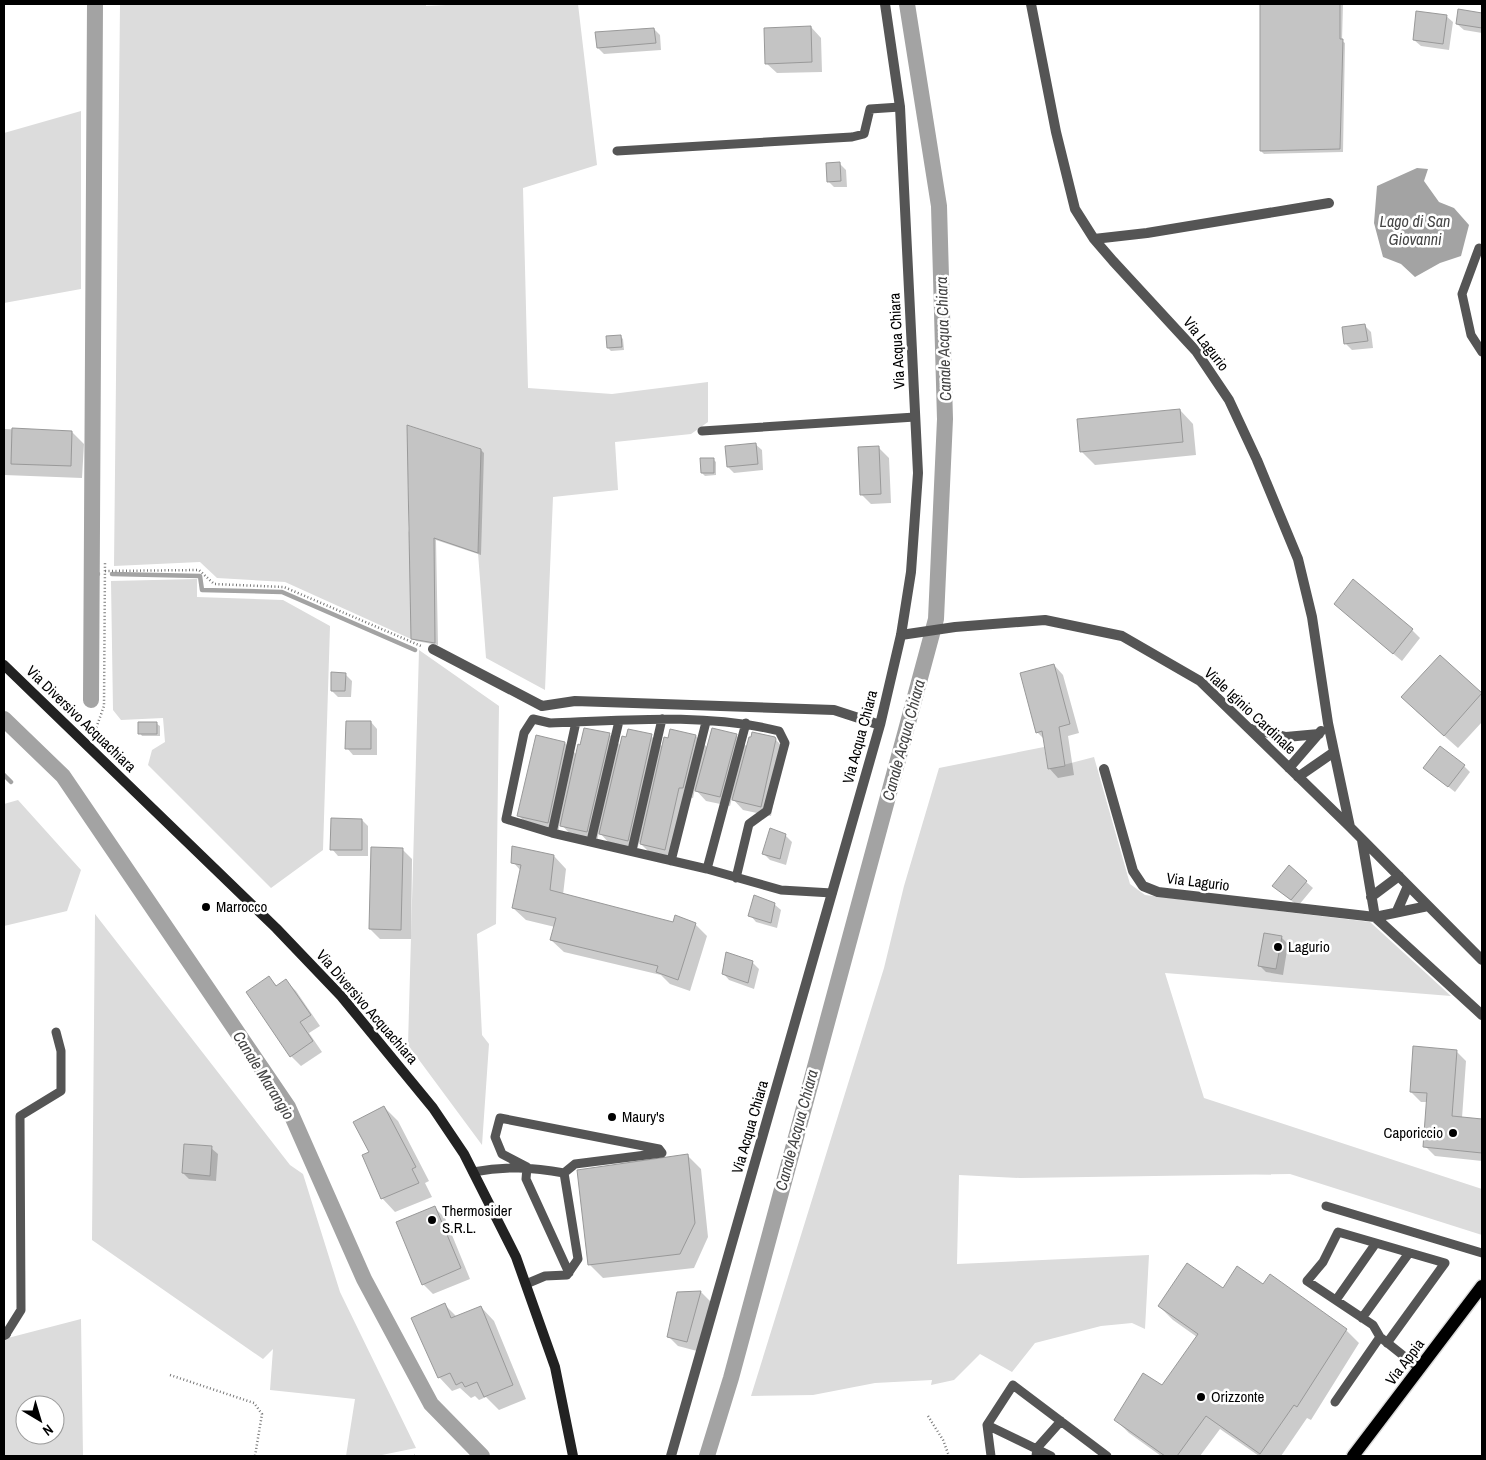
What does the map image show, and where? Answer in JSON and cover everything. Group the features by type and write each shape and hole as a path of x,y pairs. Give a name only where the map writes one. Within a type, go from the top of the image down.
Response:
{"main road":[{"name":"Via Diversivo Acquachiara","path":"4,665 276,928 341,996 398,1063 432,1108 464,1154 516,1257 555,1367 573,1456"},
{"name":"Via Appia","path":"1353,1456 1482,1286"}],"street":[{"name":"Via Acqua Chiara","path":"671,1456 880,725 901,635 911,572 918,473 916,417 900,107 885,4"},
{"name":"Via Lagurio","path":"1030,4 1056,132 1075,209 1094,239 1196,351 1229,400 1257,460 1298,559 1312,617 1328,723 1350,827"},
{"path":"1094,239 1147,233 1330,203"},
{"name":"Viale Iginio Cardinale","path":"901,635 955,627 1045,620 1122,636 1200,681 1252,730 1482,960"},
{"path":"433,650 542,706 574,701 834,710 880,725"},
{"path":"1289,768 1328,723"},
{"path":"1252,730 1286,737 1319,734"},
{"path":"1298,777 1334,752"},
{"name":"Via Lagurio","path":"1104,768 1133,872 1143,886 1158,892 1375,917 1397,910 1428,906"},
{"path":"1362,840 1375,917 1482,1015"},
{"path":"1371,897 1399,876"},
{"path":"1397,910 1408,886"}],"lane":[{"path":"617,151 852,138 864,134 870,109 900,107"},
{"path":"1479,248 1462,294 1471,335 1482,352"},
{"path":"702,431 916,417"},
{"path":"736,878 748,824 767,811 785,744 779,731 746,723 662,719 550,724 533,719 524,733 506,819 552,833 632,850 707,869 736,878 781,890 832,893"},
{"path":"632,850 662,719"},
{"path":"591,841 618,721"},
{"path":"552,833 576,722"},
{"path":"671,861 706,722"},
{"path":"707,869 746,723"},
{"path":"5,1334 21,1310 20,1116 62,1091 62,1051 56,1032"},
{"path":"527,1166 502,1154 495,1137 500,1118 660,1149 662,1153 575,1164 564,1173"},
{"path":"527,1166 526,1179 569,1273"},
{"path":"473,1172 496,1167 527,1166 564,1173"},
{"path":"526,1284 545,1276 567,1275 578,1259 564,1173"},
{"path":"1326,1206 1482,1253"},
{"path":"1335,1402 1384,1340 1445,1263 1338,1232 1324,1262 1307,1281 1373,1325 1384,1340 1420,1369"},
{"path":"1336,1300 1376,1243"},
{"path":"1362,1318 1409,1252"},
{"path":"991,1456 987,1425 1013,1385 1107,1456"},
{"path":"1036,1452 1061,1421"},
{"path":"987,1425 1036,1452 1051,1456"}],"path":[{"path":"89,747 104,706 105,563"},
{"path":"105,570 199,570 214,584 284,587 412,643 433,650"},
{"path":"170,1375 254,1403 262,1414 255,1456"},
{"path":"928,1416 943,1440 949,1456"}],"shaded area":[{"path":"120,4 426,4 426,6 578,4 597,165 523,188 528,388 612,394 708,382 708,422 691,434 615,442 618,490 553,497 545,690 486,658 478,553 481,449 408,425 411,639 285,582 217,578 200,562 114,566"},
{"path":"81,111 81,289 4,303 4,133"},
{"path":"197,579 197,597 283,600 330,626 323,850 271,888 148,765 152,750 165,742 163,718 121,720 113,710 111,581"},
{"path":"419,650 499,706 496,924 477,934 482,1035 489,1044 482,1145 408,1045"},
{"path":"1044,747 1048,769 1094,757 1130,884 1145,895 1370,922 1451,996 1165,973 1204,1098 1482,1189 1482,1235 1290,1174 1020,1178 959,1175 957,1264 1149,1255 1145,1329 1132,1323 1101,1326 1035,1343 1012,1372 980,1354 954,1380 931,1385 932,1380 875,1383 813,1395 751,1396 884,968 904,886 939,768"},
{"path":"18,800 81,870 67,911 4,926 4,804"},
{"path":"95,914 290,1165 303,1174 340,1292 416,1448 377,1456 346,1456 355,1399 270,1390 273,1349 263,1359 92,1240"},
{"path":"81,1319 83,1456 4,1456 4,1339"}],"water":[{"name":"Lago di San Giovanni","path":"1417,168 1428,169 1424,181 1439,202 1454,208 1469,225 1461,256 1440,263 1415,277 1401,264 1383,257 1374,223 1377,186"}],"building":[{"path":"1260,4 1340,4 1340,39 1343,39 1340,149 1260,151"},
{"path":"1458,9 1482,13 1482,28 1456,24"},
{"path":"1416,11 1447,15 1443,44 1413,40"},
{"path":"811,26 812,62 765,64 764,28"},
{"path":"654,28 656,43 597,48 595,32"},
{"path":"840,162 841,181 827,182 826,163"},
{"path":"1365,324 1368,341 1344,344 1342,327"},
{"path":"621,335 622,347 607,348 606,336"},
{"path":"1180,409 1183,442 1080,452 1077,419"},
{"path":"407,425 481,449 478,553 434,538 435,643 411,639"},
{"path":"12,428 72,431 71,466 11,464"},
{"path":"756,443 758,464 727,467 725,446"},
{"path":"879,446 881,494 860,495 858,447"},
{"path":"700,458 714,458 714,473 701,473"},
{"path":"1353,579 1413,629 1393,654 1334,604"},
{"path":"1440,655 1482,693 1444,736 1401,697"},
{"path":"1054,664 1070,724 1059,727 1065,766 1048,769 1042,731 1036,733 1020,673"},
{"path":"331,672 346,673 345,691 331,691"},
{"path":"346,721 371,721 371,749 345,749"},
{"path":"138,722 157,722 157,734 138,734"},
{"path":"584,728 610,733 587,832 560,826 578,744 580,745"},
{"path":"712,728 737,734 720,797 695,791"},
{"path":"628,729 652,734 628,841 599,834 622,736 626,737"},
{"path":"670,729 696,735 683,788 679,788 665,850 640,844 664,737 668,738"},
{"path":"752,732 775,737 776,739 761,807 732,800"},
{"path":"536,735 565,742 548,823 517,816"},
{"path":"1440,746 1465,765 1448,787 1423,768"},
{"path":"331,818 362,819 362,850 330,850"},
{"path":"770,828 786,834 780,859 762,854"},
{"path":"512,846 554,855 550,890 673,922 675,915 696,923 678,980 656,972 658,966 550,940 556,918 512,908 521,865 511,863"},
{"path":"371,847 403,848 401,930 369,929"},
{"path":"1289,865 1307,881 1291,900 1272,886"},
{"path":"754,895 775,903 771,923 748,916"},
{"path":"1264,933 1282,936 1276,969 1258,966"},
{"path":"726,952 753,961 748,983 722,974"},
{"path":"269,976 276,986 286,979 311,1015 300,1022 313,1041 290,1057 246,992"},
{"path":"1413,1046 1457,1050 1452,1116 1482,1119 1482,1153 1423,1147 1427,1093 1410,1092"},
{"path":"384,1106 416,1167 412,1169 419,1183 381,1199 362,1155 369,1152 353,1122"},
{"path":"184,1144 212,1146 210,1176 182,1173"},
{"path":"688,1154 695,1223 680,1254 588,1265 577,1170"},
{"path":"435,1206 461,1268 422,1285 396,1222"},
{"path":"1187,1263 1223,1288 1237,1266 1263,1284 1270,1274 1347,1329 1297,1407 1294,1405 1260,1454 1206,1416 1177,1456 1165,1456 1114,1420 1143,1373 1162,1385 1198,1334 1158,1306"},
{"path":"701,1291 687,1342 667,1337 677,1292"},
{"path":"445,1303 451,1318 481,1306 513,1385 484,1397 477,1382 465,1387 462,1382 456,1385 450,1373 438,1378 411,1318"}],"waterway":[{"path":"91,700 95,4"},
{"name":"Canale Acqua Chiara","path":"707,1456 731,1378 936,619 945,419 939,206 907,4"},
{"path":"92,574 98,574"},
{"path":"112,574 200,576 202,590 282,592 415,650"},
{"name":"Canale Marangio","path":"4,719 63,776 288,1107 364,1279 431,1404 482,1456"},
{"path":"4,775 11,782"}],"place":[{"name":"Marrocco","path":"206,907"},
{"name":"Lagurio","path":"1278,947"},
{"name":"Maury's","path":"612,1117"},
{"name":"Caporiccio","path":"1453,1133"},
{"name":"Thermosider S.R.L.","path":"432,1220"},
{"name":"Orizzonte","path":"1201,1397"}]}
